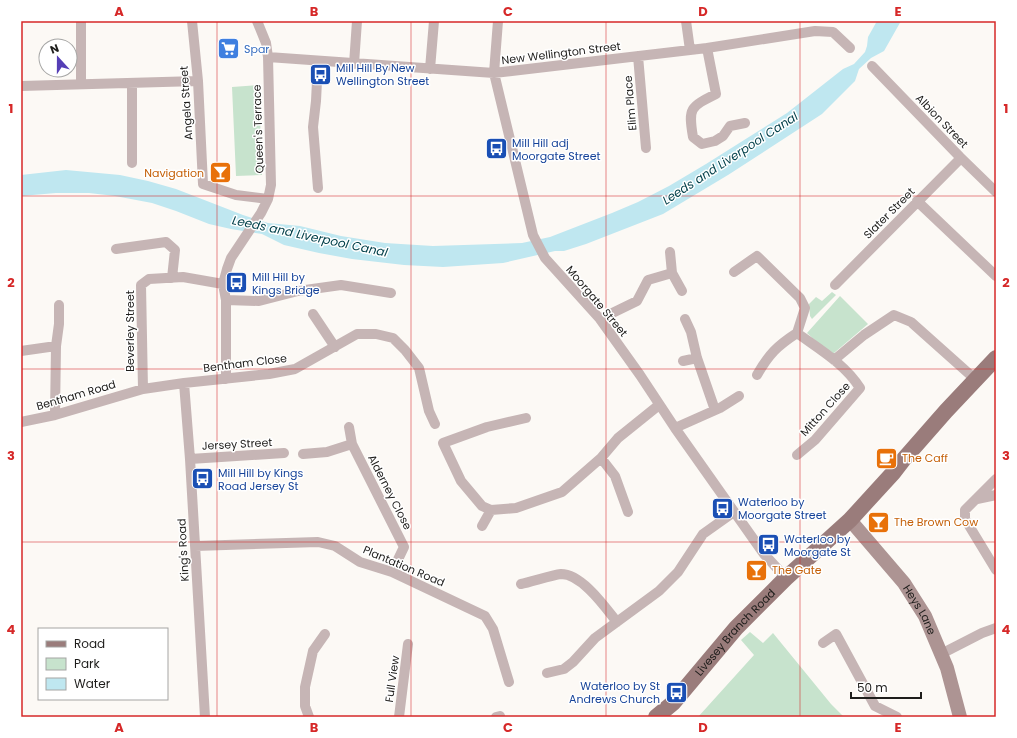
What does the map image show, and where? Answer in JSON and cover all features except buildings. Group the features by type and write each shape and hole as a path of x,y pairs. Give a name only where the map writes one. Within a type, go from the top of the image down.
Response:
{"main road":[{"name":"Livesey Branch Road","path":"656,717 673,703 736,628 786,578 850,520 941,417 996,358"}],"street":[{"path":"81,21 81,84"},
{"name":"Angela Street","path":"192,21 198,81 203,184 236,195 268,198"},
{"name":"Queen's Terrace","path":"223,284 231,258 261,213 268,198 271,185 268,57 266,43 257,21"},
{"path":"354,64 357,21"},
{"path":"430,69 434,21"},
{"name":"Moorgate Street","path":"498,21 494,73 533,235 545,258 600,319 764,554 786,578"},
{"path":"686,21 690,50"},
{"name":"New Wellington Street","path":"268,57 494,73 707,48 816,26 833,32 850,48"},
{"path":"707,48 716,94 696,104 690,118 694,137 702,144 715,141 722,136 730,126 745,123"},
{"name":"Elim Place","path":"638,56 646,148"},
{"path":"318,61 313,127 318,188"},
{"name":"Albion Street","path":"872,66 996,192"},
{"path":"21,86 198,81"},
{"path":"132,82 132,163"},
{"name":"Slater Street","path":"835,285 961,158"},
{"path":"918,201 996,276"},
{"path":"116,248 166,242 175,250 172,278"},
{"path":"670,252 672,273 682,292"},
{"path":"734,272 757,256 800,298 804,308 797,333 781,344 766,359 758,374"},
{"path":"600,319 637,301 648,280 672,273"},
{"name":"Beverley Street","path":"143,388 141,285 149,279 183,277 223,284"},
{"path":"223,284 226,300 226,379"},
{"path":"226,300 259,301 298,291 341,285 391,293"},
{"path":"55,415 56,346 59,324 59,305"},
{"path":"313,314 334,347"},
{"path":"797,333 834,360 864,335 894,315 911,322 976,380"},
{"path":"685,319 691,332 697,358 715,410"},
{"name":"Bentham Close","path":"184,382 226,379 295,369 357,334 376,334 393,338 405,350 419,368 429,411 461,481 482,506 491,510"},
{"path":"21,351 56,346"},
{"path":"683,361 697,358"},
{"name":"Mitton Close","path":"797,455 815,440 860,388 853,377 834,360"},
{"name":"Bentham Road","path":"21,422 55,415 143,388 184,382"},
{"name":"King's Road","path":"184,382 190,458 205,717"},
{"path":"675,428 715,410 739,396"},
{"path":"482,526 491,510 516,508 562,492 601,458 618,438 659,405"},
{"path":"439,433 487,427 526,418"},
{"name":"Alderney Close","path":"349,427 352,444 404,546 392,572"},
{"path":"303,454 327,452 352,444"},
{"name":"Jersey Street","path":"190,458 284,453"},
{"path":"601,458 615,476 628,512"},
{"path":"996,479 965,510 965,518 996,570"},
{"path":"977,499 996,495"},
{"path":"547,673 564,669 573,662 595,638 659,591 678,572 703,534 734,512"},
{"name":"Heys Lane","path":"850,520 904,583 925,616 947,668 960,717"},
{"name":"Plantation Road","path":"195,546 318,542 335,546 360,562 392,572 485,616 493,629 509,682"},
{"path":"521,584 561,574 578,580 595,595 617,622"},
{"path":"941,654 982,633 996,628"},
{"path":"309,717 305,706 305,687 313,651 325,634"},
{"path":"822,643 836,634 875,706 897,717"},
{"name":"Full View","path":"398,717 408,644"}],"green space":[{"path":"259,85 262,175 236,176 232,87"},
{"path":"832,292 836,295 812,319 810,316 809,304 816,297 822,301"},
{"path":"840,296 868,324 834,353 829,353 807,333"},
{"path":"750,632 763,643 773,633 831,704 844,717 698,717 754,655 741,640"}],"water":[{"name":"Leeds and Liverpool Canal","path":"877,21 901,21 884,51 871,58 859,69 855,81 822,114 728,175 663,214 564,251 555,251 503,263 443,267 404,265 352,259 284,245 262,234 209,224 152,203 115,196 89,193 56,193 21,196 21,175 66,170 120,175 176,189 268,223 300,226 341,236 385,243 433,246 522,243 550,237 638,202 706,164 787,113 843,69 854,64 865,52 868,37"}],"place":[{"name":"Spar","path":"229,49"},
{"name":"Mill Hill By New Wellington Street","path":"320,74"},
{"name":"Mill Hill adj Moorgate Street","path":"497,149"},
{"name":"Navigation","path":"220,173"},
{"name":"Mill Hill by Kings Bridge","path":"236,283"},
{"name":"The Caff","path":"886,458"},
{"name":"Mill Hill by Kings Road Jersey St","path":"203,479"},
{"name":"Waterloo by Moorgate Street","path":"723,508"},
{"name":"The Brown Cow","path":"878,522"},
{"name":"Waterloo by Moorgate St","path":"768,545"},
{"name":"The Gate","path":"757,570"},
{"name":"Waterloo by St Andrews Church","path":"676,692"}]}
